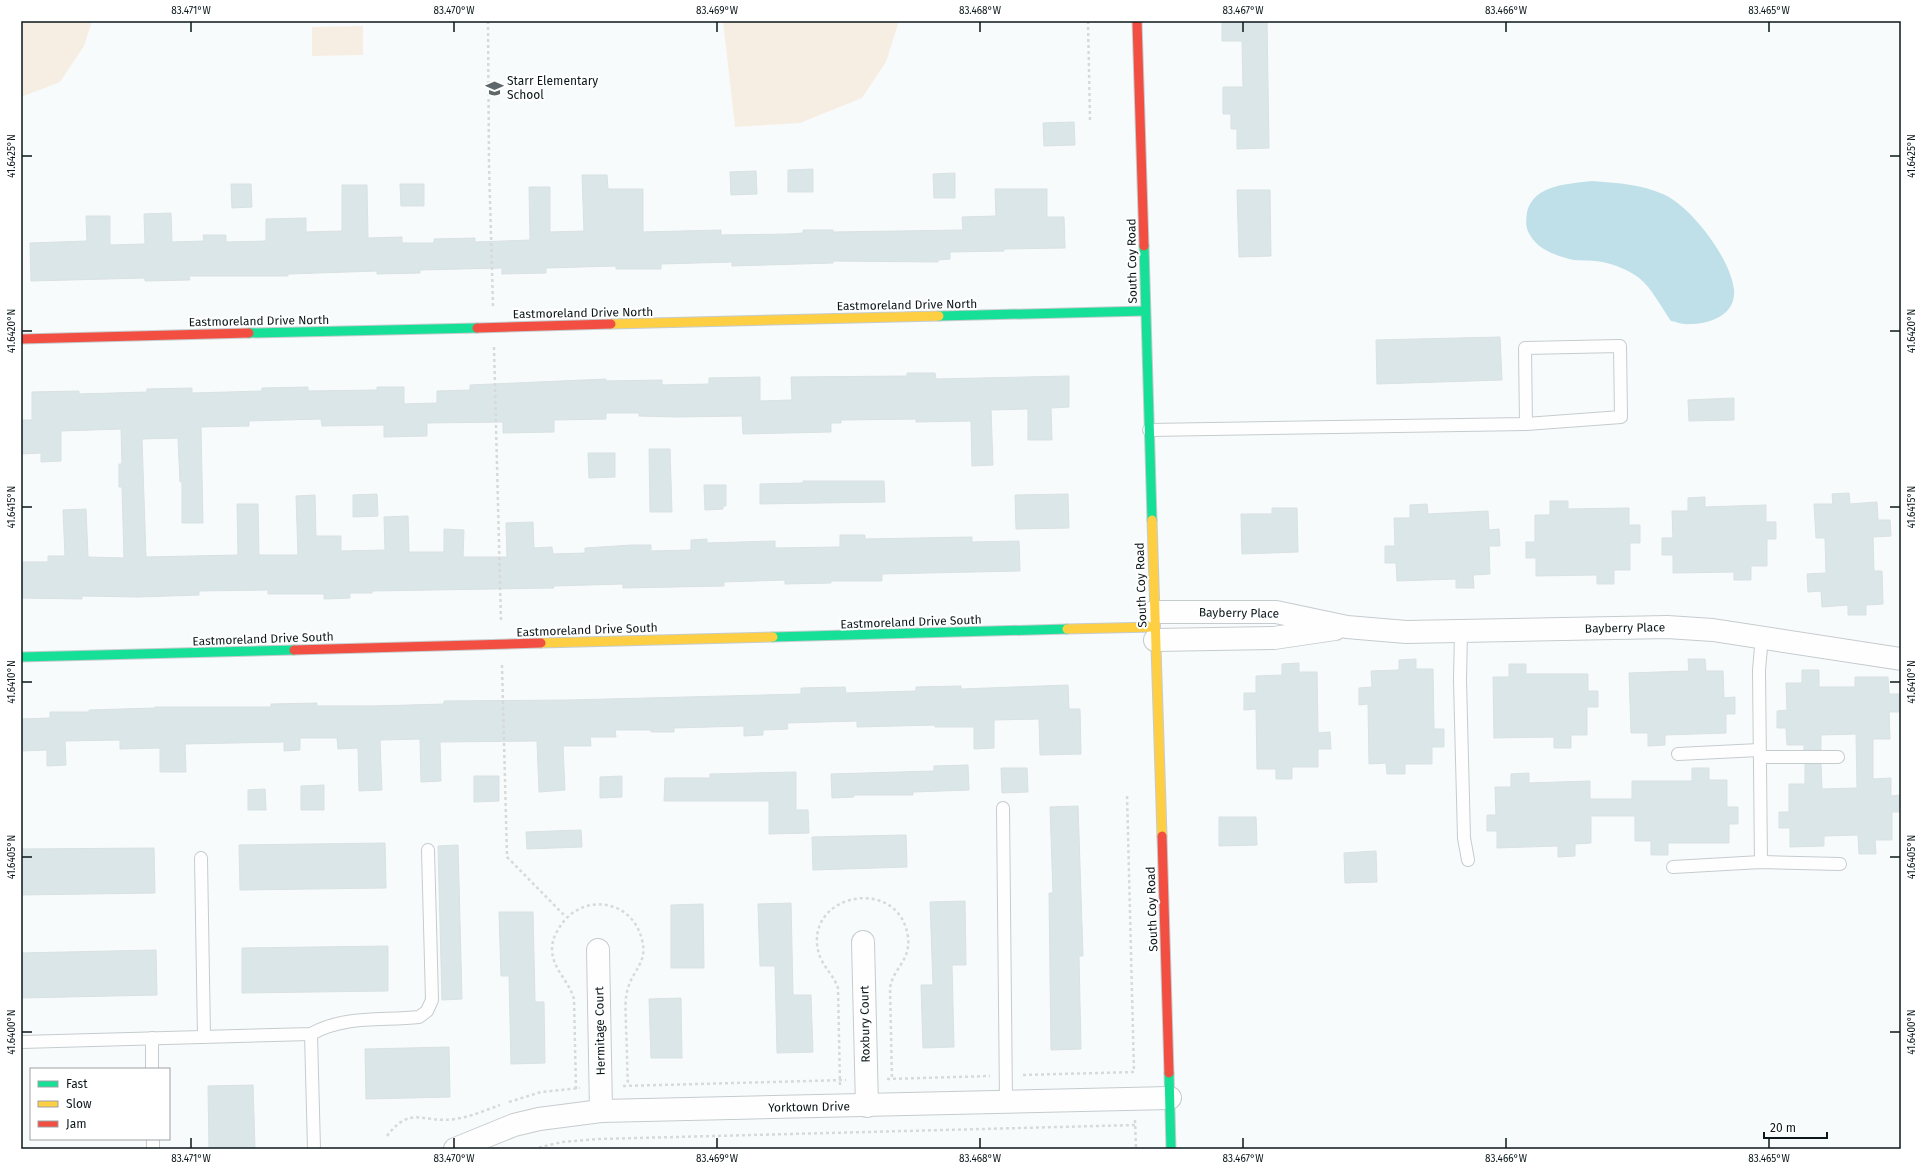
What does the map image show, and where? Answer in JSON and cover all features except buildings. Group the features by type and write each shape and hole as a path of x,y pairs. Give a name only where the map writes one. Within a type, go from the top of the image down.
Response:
{"street":[{"name":"South Coy Road","path":"1137,21 1154,626 1171,1149"},
{"name":"Eastmoreland Drive North","path":"21,339 1145,311"},
{"name":"Bayberry Place","path":"1154,626 1276,612 1347,627 1406,632 1667,628 1713,630 1762,636 1901,659"},
{"name":"Eastmoreland Drive South","path":"21,657 1154,626"},
{"name":"Bayberry Place","path":"1154,626 1274,638 1347,627"},
{"name":"Roxbury Court","path":"863,942 867,1106"},
{"name":"Hermitage Court","path":"598,950 601,1111"},
{"name":"Yorktown Drive","path":"455,1149 514,1125 538,1119 601,1111 1170,1098"}],"lane":[{"path":"1149,430 1526,424 1621,418 1620,346 1525,348 1526,424"},
{"path":"1461,631 1460,680 1464,838 1468,860"},
{"path":"1761,862 1759,670 1762,636"},
{"path":"1678,754 1760,753 1838,757"},
{"path":"1003,808 1006,1102"},
{"path":"21,1042 311,1034 324,1027 339,1022 356,1019 419,1017 427,1011 432,1000 428,850"},
{"path":"201,858 204,1037"},
{"path":"1674,867 1761,862 1840,864"},
{"path":"311,1034 314,1149"},
{"path":"152,1038 152,1068"}],"path":[{"path":"488,21 489,165 507,857 566,917"},
{"path":"1088,21 1090,120"},
{"path":"628,1085 1134,1072 1127,794"},
{"path":"533,1149 562,1142 599,1139 1135,1125"}],"shaded area":[{"path":"21,21 92,21 84,46 60,82 21,97"},
{"path":"723,21 899,21 886,62 862,98 800,123 735,127"},
{"path":"363,26 363,55 312,56 312,27"}],"water":[{"path":"1592,181 1628,184 1663,194 1674,200 1697,221 1718,249 1731,277 1734,290 1734,299 1726,312 1713,320 1697,324 1682,324 1671,321 1643,281 1630,272 1607,263 1574,260 1562,257 1543,249 1538,245 1528,232 1526,221 1527,212 1531,203 1537,196 1554,187"}],"traffic: fast":[{"path":"1144,246 1152,520"},
{"path":"939,316 1145,311"},
{"path":"249,333 477,328"},
{"path":"773,637 1067,629"},
{"path":"21,657 294,650"},
{"path":"1169,1073 1171,1149"}],"traffic: slow":[{"path":"611,324 939,316"},
{"path":"1152,520 1162,836"},
{"path":"1067,629 1154,627"},
{"path":"541,643 773,637"}],"traffic: jam":[{"path":"1137,21 1144,246"},
{"path":"477,328 611,324"},
{"path":"21,339 249,333"},
{"path":"294,650 541,643"},
{"path":"1162,836 1169,1073"}],"place":[{"name":"Starr Elementary School","path":"494,88"}]}
